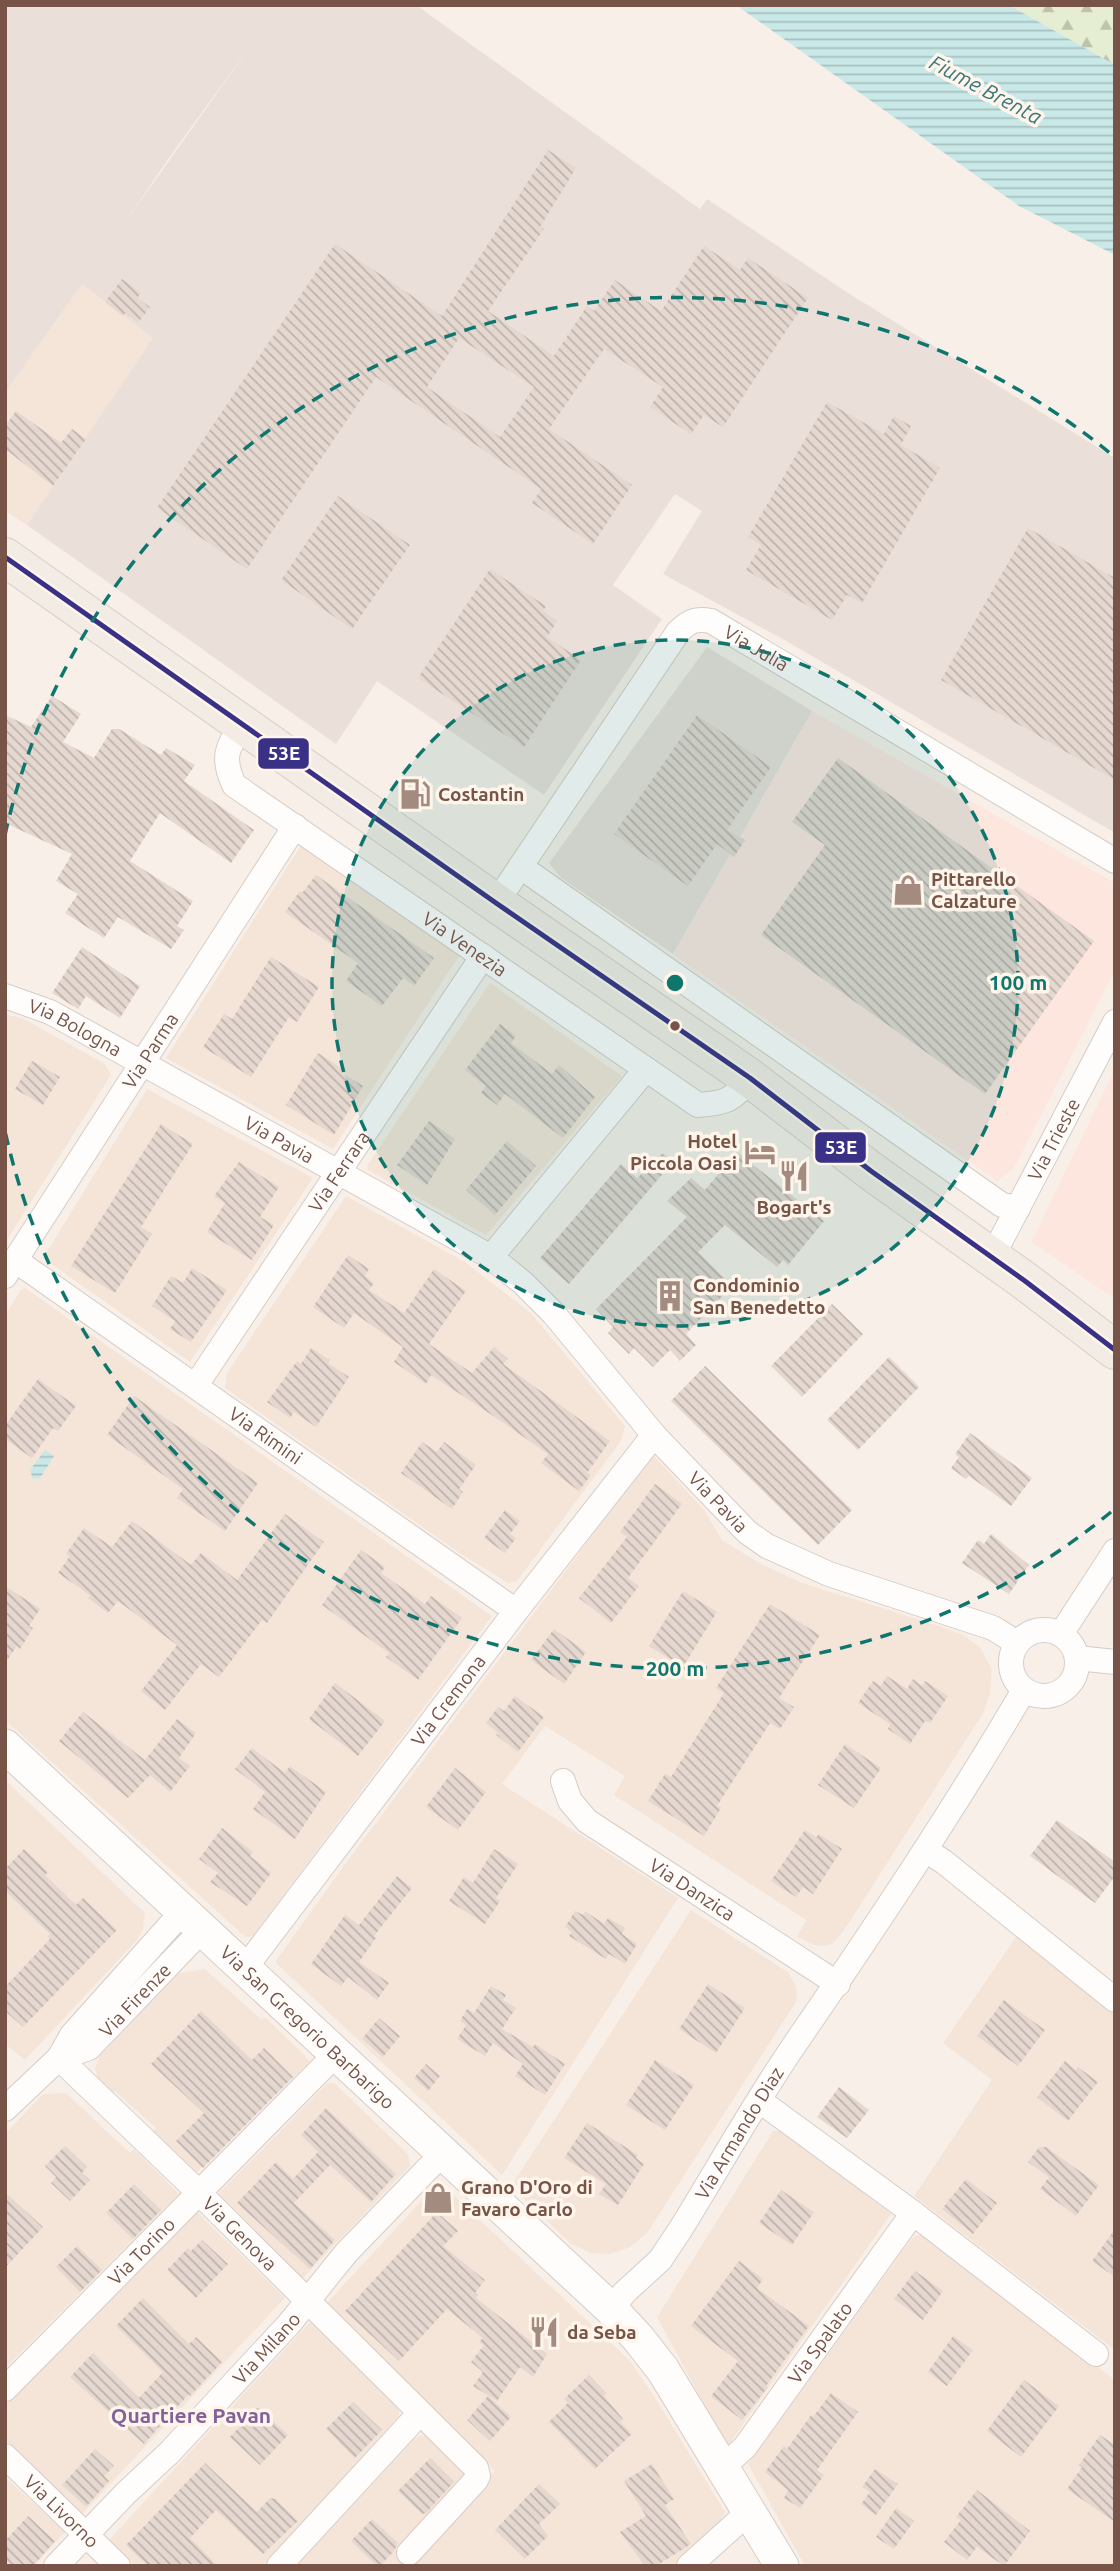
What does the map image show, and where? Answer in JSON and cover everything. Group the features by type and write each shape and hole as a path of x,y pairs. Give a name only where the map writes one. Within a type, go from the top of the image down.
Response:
{"main road":[{"path":"5,557 496,903 750,1078 871,1171 1115,1350"}],"street":[{"name":"Via Julia","path":"496,903 678,632 686,624 700,619 711,621 1115,861"},
{"name":"Via Venezia","path":"242,725 232,741 225,765 234,785 698,1105 734,1098 750,1078"},
{"name":"Via Parma","path":"10,1268 295,827"},
{"path":"521,867 1002,1205 1018,1208"},
{"name":"Via Ferrara","path":"196,1385 483,956"},
{"name":"Via Bologna","path":"5,996 50,1013 141,1064"},
{"name":"Via Trieste","path":"990,1256 1115,1022"},
{"name":"Via Pavia","path":"141,1064 491,1257 523,1283 554,1314 654,1435 747,1532 767,1546 829,1574 993,1628 1017,1643"},
{"path":"491,1257 646,1069"},
{"name":"Via Rimini","path":"10,1268 196,1385 516,1611"},
{"name":"Via Cremona","path":"245,1968 516,1611 654,1435"},
{"path":"1061,1634 1115,1551"},
{"path":"1034,1631 1061,1634 1070,1642 1077,1658 1073,1679 1056,1694 1045,1696 1024,1690 1012,1673 1012,1652 1017,1643 1034,1631"},
{"path":"1077,1658 1115,1662"},
{"name":"Via Armando Diaz","path":"611,2309 625,2292 660,2260 797,2042 927,1851 1024,1690"},
{"name":"Via San Gregorio Barbarigo","path":"5,1746 611,2309"},
{"name":"Via Danzica","path":"563,1781 570,1801 587,1821 838,1984"},
{"path":"927,1851 1115,2000"},
{"name":"Via Firenze","path":"10,2093 59,2058 89,2048 193,1920"},
{"name":"Via Torino","path":"5,2389 336,2054"},
{"name":"Via Genova","path":"59,2058 476,2468 476,2480 409,2553"},
{"path":"760,2101 913,2213 1096,2354"},
{"name":"Via Milano","path":"55,2566 178,2444 289,2324 346,2253 442,2154"},
{"name":"Via Spalato","path":"722,2469 745,2447 913,2213"},
{"path":"611,2309 663,2370 782,2566"},
{"path":"279,2566 419,2413"},
{"name":"Via Livorno","path":"5,2456 118,2566"},
{"path":"689,2566 740,2519 750,2514"}],"shaded area":[{"path":"5,5 416,5 700,209 707,199 848,293 1115,458 1115,833 788,642 663,574 702,511 675,494 613,585 662,619 544,795 377,681 336,744 27,525 153,338 82,284 5,393","holes":["254,41 124,224 171,155"]},
{"path":"82,284 154,338 27,525 5,511 5,393"},
{"path":"707,647 812,711 673,954 561,878 549,863"},
{"path":"812,711 1115,883 1115,971 1014,1168 997,1181 673,954"},
{"path":"303,842 459,956 333,1149 166,1058"},
{"path":"490,983 622,1076 486,1235 368,1170 367,1166"},
{"path":"5,1014 24,1019 105,1064 111,1075 5,1243"},
{"path":"1115,1069 1115,1299 1031,1242"},
{"path":"147,1089 313,1178 190,1362 43,1258"},
{"path":"346,1196 465,1262 531,1313 625,1426 621,1441 517,1581 508,1583 461,1554 225,1388 227,1373"},
{"path":"25,1288 492,1616 253,1936 247,1937 241,1933 5,1720 5,1315"},
{"path":"653,1455 705,1511 722,1540 763,1565 802,1583 963,1635 980,1647 992,1669 990,1694 982,1715 843,1932 832,1944 823,1946 797,1937 806,1920 614,1795 625,1776 545,1726 502,1784 678,1898 502,2175 275,1962 348,1860"},
{"path":"5,1780 145,1913 143,1930 137,1940 25,2060 5,2044"},
{"path":"691,1910 788,1972 797,1989 796,2002 647,2233 630,2247 611,2254 591,2253 571,2244 511,2186"},
{"path":"1017,1936 1115,2015 1115,2350 914,2196 992,2080 943,2043"},
{"path":"205,1969 262,2020 265,2017 310,2061 195,2174 152,2133 156,2128 115,2091 111,2095 99,2083 95,2069 100,2056 179,1973"},
{"path":"328,2083 334,2083 408,2154 410,2166 302,2279 216,2196"},
{"path":"66,2093 130,2153 134,2149 179,2194 5,2368 5,2134 43,2094"},
{"path":"782,2130 891,2214 727,2447 657,2317 773,2131"},
{"path":"436,2188 446,2188 630,2361 654,2396 725,2512 718,2525 673,2566 410,2566 495,2471 327,2303 423,2199 430,2200"},
{"path":"197,2212 285,2298 81,2515 5,2439 5,2404"},
{"path":"921,2235 1115,2380 1115,2566 805,2566 748,2464 910,2241"},
{"path":"310,2322 399,2409 399,2416 263,2566 135,2566 108,2541"},
{"path":"421,2435 430,2438 468,2475 395,2555 407,2566 297,2566 414,2439"},
{"path":"5,2477 65,2532 34,2566 5,2566"}],"green space":[{"path":"1009,5 1115,5 1115,65"}],"water":[{"name":"Fiume Brenta","path":"736,5 1009,5 1115,65 1115,255 1019,206"},
{"path":"45,1450 54,1456 40,1478 33,1479 30,1470"}],"building":[{"path":"548,150 576,168 540,227 544,229 488,311 554,356 587,306 594,311 615,280 661,311 704,246 740,270 748,258 808,298 723,427 704,415 691,434 650,407 663,387 604,349 549,429 632,485 593,544 532,503 541,489 376,377 247,569 157,508 335,244 442,316","holes":["459,338 534,387 500,437 427,387"]},
{"path":"122,279 141,293 137,298 150,307 138,323 125,313 123,316 105,302"},
{"path":"827,402 884,434 894,416 911,426 901,445 940,468 862,603 847,595 832,620 746,570 761,545 748,537"},
{"path":"16,411 61,443 72,429 86,439 53,486 5,449 5,426"},
{"path":"338,496 410,545 352,629 281,580"},
{"path":"1028,528 1115,578 1115,780 941,680"},
{"path":"490,569 546,606 543,611 557,621 547,637 581,660 524,747 418,678"},
{"path":"52,696 81,714 63,742 94,758 112,729 119,729 161,755 166,748 195,765 184,781 254,830 231,863 160,813 130,861 193,901 177,926 184,930 171,949 118,917 104,938 65,913 78,894 56,881 72,854 5,823 5,715 31,727"},
{"path":"697,715 771,767 727,830 745,840 734,857 717,844 688,886 614,834"},
{"name":"Pittarello Calzature","path":"838,758 1094,941 985,1094 761,935 825,845 792,822"},
{"path":"316,875 434,958 414,986 403,978 382,1006 346,981 358,963 285,912"},
{"path":"82,947 140,986 120,1018 86,996 78,1009 52,993"},
{"path":"271,957 319,987 297,1022 289,1017 251,1077 203,1047 224,1014 232,1019"},
{"path":"500,1024 516,1036 511,1043 552,1074 559,1065 595,1097 563,1138 505,1094 497,1105 481,1093 486,1086 465,1070"},
{"path":"318,1053 363,1086 334,1135 286,1105"},
{"path":"32,1061 60,1077 43,1105 15,1089"},
{"path":"429,1121 455,1139 427,1185 397,1165"},
{"path":"161,1124 193,1144 141,1227 152,1234 115,1293 71,1266"},
{"path":"507,1141 536,1166 495,1215 466,1190"},
{"path":"737,1152 824,1221 788,1265 783,1260 777,1267 725,1225 698,1252 732,1286 686,1334 696,1345 680,1361 670,1350 653,1367 634,1348 629,1354 608,1333 613,1327 596,1309 687,1217 667,1201 691,1178 705,1190"},
{"path":"663,1153 672,1163 569,1284 540,1258 621,1164 637,1178"},
{"path":"239,1162 279,1187 260,1217 274,1225 252,1260 207,1232 225,1203 214,1196"},
{"path":"348,1255 369,1269 365,1276 374,1283 369,1290 404,1313 434,1269 466,1291 429,1344 472,1373 494,1347 508,1359 503,1364 610,1441 587,1473 591,1475 579,1491 541,1463 548,1454 501,1421 431,1375 426,1384 394,1362 403,1347 354,1313 344,1328 313,1307"},
{"path":"192,1268 227,1290 191,1342 170,1329 175,1321 152,1306 171,1276 183,1283"},
{"path":"832,1304 863,1334 802,1397 771,1366"},
{"path":"311,1348 349,1377 316,1427 294,1412 290,1418 267,1402 297,1361 301,1364"},
{"path":"889,1357 919,1387 858,1450 827,1420"},
{"path":"705,1366 852,1510 818,1545 671,1401"},
{"path":"38,1379 76,1406 58,1431 53,1428 32,1458 5,1439 5,1426"},
{"path":"134,1396 258,1483 225,1531 177,1498 183,1489 107,1435"},
{"path":"970,1433 1032,1478 1011,1506 969,1476 966,1479 951,1468 959,1457 955,1454"},
{"path":"422,1442 437,1452 444,1442 476,1465 459,1489 463,1492 452,1509 401,1473"},
{"path":"655,1484 682,1504 628,1578 639,1586 611,1623 579,1598 627,1537 620,1532"},
{"path":"505,1510 520,1521 510,1534 516,1538 505,1553 484,1538"},
{"path":"285,1514 324,1542 267,1623 262,1620 219,1677 201,1664 165,1710 141,1691 177,1645 118,1601 108,1613 88,1598 90,1595 58,1573 70,1556 66,1554 84,1528 112,1547 132,1521 191,1565 201,1553 237,1580"},
{"path":"991,1534 1029,1565 1009,1594 962,1563 978,1540 984,1544"},
{"path":"361,1550 385,1567 381,1573 425,1604 431,1596 462,1618 418,1680 386,1657 389,1653 322,1605"},
{"path":"5,1586 40,1609 29,1626 33,1628 20,1649 17,1646 5,1663"},
{"path":"683,1591 717,1612 683,1667 649,1646"},
{"path":"770,1604 820,1635 779,1698 794,1707 780,1729 770,1723 717,1806 721,1808 704,1836 648,1801 665,1774 671,1777 724,1693 716,1688"},
{"path":"554,1629 586,1652 564,1684 531,1660"},
{"path":"887,1676 907,1689 913,1679 922,1686 925,1681 948,1696 930,1723 925,1721 910,1744 888,1729 890,1724 858,1703 873,1681 881,1686"},
{"path":"335,1683 385,1721 358,1756 309,1719"},
{"path":"515,1696 544,1717 518,1752 496,1735 498,1733 486,1723 498,1707 504,1711"},
{"path":"83,1712 145,1760 177,1719 196,1733 179,1758 190,1766 170,1792 150,1775 128,1798 59,1741"},
{"path":"845,1744 881,1768 854,1808 818,1785"},
{"path":"252,1748 285,1773 290,1766 326,1792 295,1839 253,1809 265,1792 235,1769"},
{"path":"455,1768 486,1792 458,1830 426,1807"},
{"path":"1057,1820 1115,1862 1115,1876 1095,1903 1030,1856"},
{"path":"222,1828 253,1852 250,1856 271,1873 247,1906 210,1882 218,1873 199,1859"},
{"path":"805,1830 816,1837 819,1834 842,1849 813,1894 803,1887 796,1897 771,1881"},
{"path":"24,1849 48,1872 45,1875 76,1905 83,1898 117,1930 23,2027 5,2011 5,1987 50,1939 50,1934 5,1891 5,1869"},
{"path":"494,1849 518,1864 496,1898 500,1901 485,1924 449,1901 464,1877 473,1883"},
{"path":"397,1876 412,1888 374,1936 376,1938 359,1962 389,1983 377,2000 348,1977 341,1986 311,1964 345,1915 359,1925"},
{"path":"575,1911 583,1915 585,1911 604,1924 608,1918 625,1928 622,1934 637,1944 625,1964 609,1954 606,1959 569,1936 572,1932 565,1927"},
{"path":"708,1984 745,2008 716,2053 679,2029"},
{"path":"491,1986 506,1995 503,2000 516,2008 502,2029 533,2047 535,2044 565,2064 545,2095 515,2076 523,2064 493,2043 485,2056 457,2039 466,2025 460,2021 467,2009 474,2013"},
{"path":"1004,2000 1045,2030 1018,2066 977,2036"},
{"path":"201,2011 252,2060 264,2048 293,2077 203,2168 176,2141 204,2113 151,2064"},
{"path":"379,2018 400,2036 383,2057 362,2039"},
{"path":"655,2060 694,2085 665,2130 626,2105"},
{"path":"1065,2061 1098,2082 1068,2121 1037,2097"},
{"path":"426,2064 440,2076 428,2091 414,2078"},
{"path":"839,2087 869,2110 847,2138 817,2117"},
{"path":"326,2108 396,2174 371,2202 330,2165 294,2203 335,2240 310,2269 237,2203 276,2162 293,2179 318,2152 301,2135"},
{"path":"587,2123 638,2155 636,2158 644,2164 618,2205 599,2194 606,2184 564,2158"},
{"path":"65,2146 87,2167 82,2173 90,2180 70,2201 51,2183 56,2177 45,2166"},
{"path":"1039,2147 1046,2147 1099,2185 1076,2216 1040,2189 1049,2177 1028,2162"},
{"path":"966,2179 997,2203 973,2234 942,2209"},
{"path":"134,2184 161,2210 133,2239 106,2213"},
{"path":"781,2190 814,2212 792,2245 759,2223"},
{"path":"5,2192 43,2227 5,2268"},
{"path":"437,2212 458,2231 443,2246 485,2280 475,2293 478,2295 476,2298 547,2354 533,2377 520,2367 497,2401 473,2386 483,2372 471,2362 484,2345 479,2342 483,2338 447,2309 399,2361 345,2311"},
{"path":"1115,2229 1115,2277 1092,2261"},
{"path":"202,2240 228,2264 196,2298 167,2270 188,2248 191,2251"},
{"path":"77,2246 102,2270 80,2292 56,2267"},
{"path":"739,2261 763,2279 757,2288 809,2326 742,2420 711,2396 738,2361 691,2326"},
{"path":"915,2271 943,2291 923,2320 894,2299"},
{"path":"143,2298 189,2344 196,2337 222,2362 144,2444 70,2377 93,2353 139,2398 163,2372 116,2326"},
{"path":"953,2336 973,2350 947,2386 928,2372"},
{"path":"589,2375 606,2393 604,2396 623,2419 620,2422 632,2434 595,2469 549,2422 568,2403 564,2399"},
{"path":"1024,2380 1059,2406 1021,2457 987,2431"},
{"path":"831,2393 858,2412 817,2470 824,2475 800,2508 784,2498 788,2490 765,2472 784,2446 787,2449 811,2415 813,2417"},
{"path":"488,2396 511,2417 490,2441 467,2420"},
{"path":"353,2402 382,2430 355,2458 326,2429"},
{"path":"258,2407 288,2435 260,2465 230,2437"},
{"path":"1100,2435 1115,2445 1115,2522 1067,2489 1082,2467 1079,2465"},
{"path":"95,2449 114,2466 104,2476 109,2481 86,2507 62,2485"},
{"path":"430,2458 454,2482 426,2513 422,2514 398,2491"},
{"path":"205,2463 257,2512 270,2498 275,2499 298,2521 263,2554 216,2510 190,2538 218,2566 148,2566 126,2545"},
{"path":"652,2464 674,2499 665,2505 691,2544 656,2566 645,2566 620,2532 646,2516 624,2481"},
{"path":"875,2469 898,2484 876,2515 861,2504 870,2492 862,2487"},
{"path":"539,2484 560,2504 539,2524 548,2536 525,2559 495,2530"},
{"path":"977,2490 1030,2531 1004,2566 977,2547 967,2560 944,2542 961,2520 956,2517"},
{"path":"896,2508 914,2521 894,2549 876,2537"},
{"path":"28,2516 55,2541 33,2566 12,2566 5,2560 5,2541"},
{"path":"372,2519 398,2543 380,2566 351,2541"}],"transit line":[{"name":"53E","path":"5,557 496,903 750,1078 871,1171 1025,1281 1115,1350"}],"place":[{"name":"Costantin","path":"415,794"},
{"name":"Pittarello Calzature","path":"908,890"},
{"name":"Hotel Piccola Oasi","path":"760,1152"},
{"name":"Bogart's","path":"794,1176"},
{"name":"Condominio San Benedetto","path":"670,1296"},
{"name":"Grano D'Oro di Favaro Carlo","path":"438,2198"},
{"name":"da Seba","path":"544,2332"}],"district":[{"name":"Quartiere Pavan","path":"191,2415"}]}
